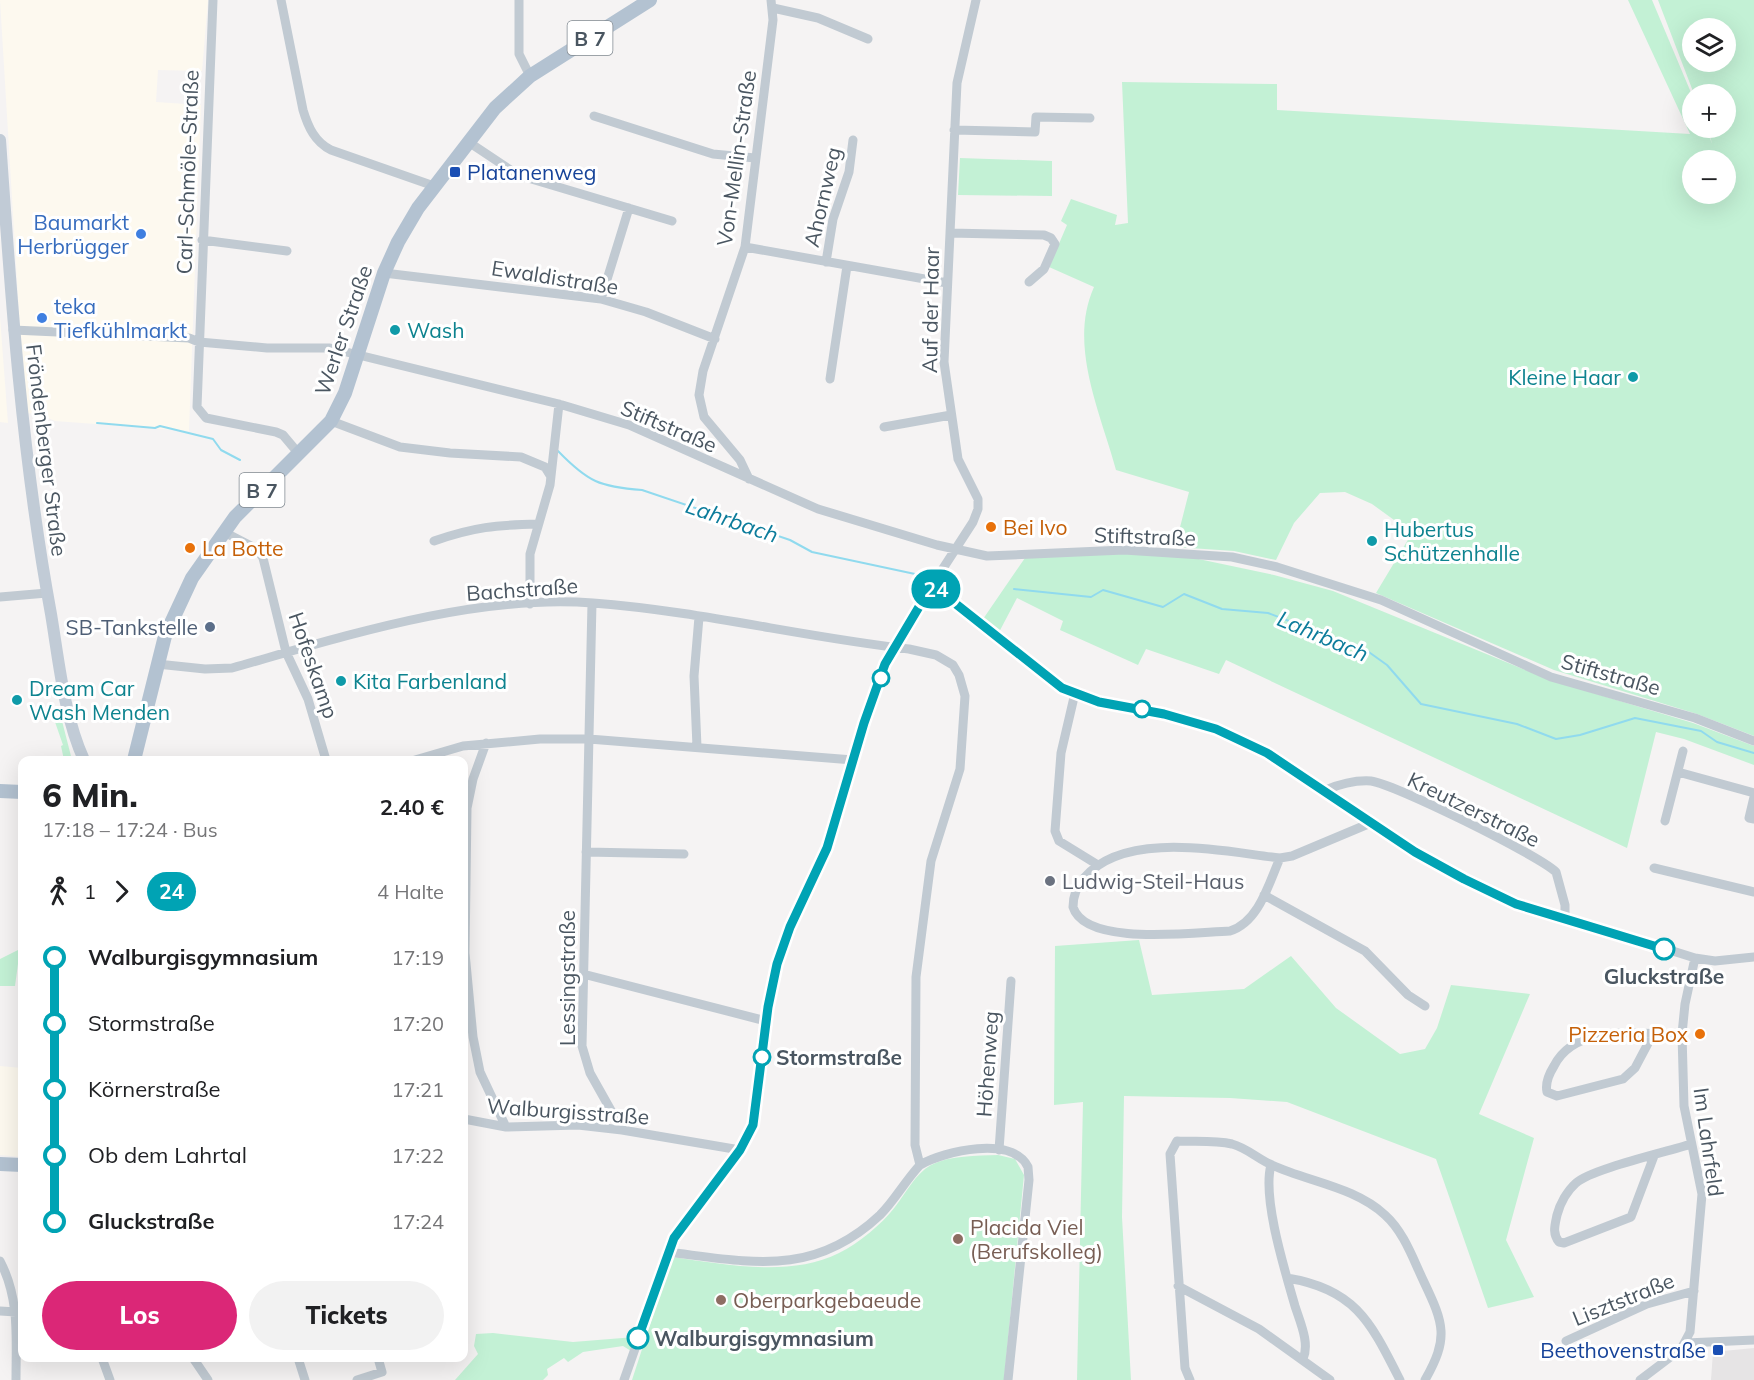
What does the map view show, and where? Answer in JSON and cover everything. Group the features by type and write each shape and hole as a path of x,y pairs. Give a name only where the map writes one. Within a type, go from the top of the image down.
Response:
{"main road":[{"name":"Werler Straße","path":"135,756 157,664 180,602 200,565 234,517 331,421 345,393 384,273 408,223 495,108 530,76 650,0"},
{"name":"Fröndenberger Straße","path":"0,140 13,330 27,475 68,703 83,756"},
{"path":"0,791 18,792"},
{"path":"0,1164 18,1166"}],"street":[{"name":"Carl-Schmöle-Straße","path":"213,0 197,407 200,414 206,418 284,435 299,454"},
{"path":"281,0 303,110 308,126 319,143 331,150 434,186"},
{"path":"519,0 519,54 530,76"},
{"name":"Auf der Haar","path":"955,550 976,516 979,504 976,491 958,459 944,362 954,130 960,64 976,0"},
{"path":"772,4 818,18 868,39"},
{"name":"Von-Mellin-Straße","path":"749,479 740,460 712,430 700,405 700,385 745,247 772,4"},
{"path":"594,116 713,153 755,158"},
{"path":"954,130 1035,132 1036,117 1090,118"},
{"name":"Ahornweg","path":"826,262 833,219 849,172 853,140"},
{"path":"468,141 507,170 672,221"},
{"path":"601,299 629,208"},
{"path":"950,233 1044,235 1051,238 1055,244 1044,269 1029,282"},
{"path":"202,240 287,251"},
{"path":"745,247 947,283"},
{"path":"830,379 847,266"},
{"name":"Ewaldistraße","path":"384,273 601,299 646,312 715,339"},
{"name":"Stiftstraße","path":"13,330 189,338 199,342 267,348 330,348 559,404 629,426 818,509 955,550 1002,557 1124,550 1232,557 1276,567 1381,600 1524,667 1695,718 1754,741"},
{"path":"530,604 530,554 550,485 559,404"},
{"path":"884,427 951,415"},
{"path":"331,421 400,447 521,457 545,467 550,476"},
{"path":"434,541 469,528 489,525 538,524"},
{"name":"Hofeskamp","path":"224,532 257,549 263,558 286,652 308,699 325,756"},
{"path":"624,1380 667,1252 682,1226 740,1150 756,1114 766,1021 775,972 784,943 827,848 853,760 893,647 955,550"},
{"path":"932,585 981,622 1039,672 1075,693 1099,702 1174,716 1216,729 1267,753 1326,790 1429,861 1516,904 1695,958 1715,961 1754,957"},
{"path":"0,597 47,593"},
{"name":"Bachstraße","path":"157,664 205,669 232,668 393,624 476,608 592,603 893,647 946,658 959,675 965,696 960,769 931,861 916,977 915,1144 920,1165"},
{"name":"Lessingstraße","path":"592,603 582,1030 585,1058 597,1088 622,1130"},
{"path":"697,747 694,676 699,617"},
{"path":"1075,693 1060,753 1056,837 1098,865"},
{"path":"429,756 463,746 513,739 589,739 853,760"},
{"path":"468,803 473,779 486,743"},
{"path":"1665,821 1683,751"},
{"path":"1678,772 1754,795 1749,818 1754,819"},
{"name":"Kreutzerstraße","path":"1326,790 1342,783 1375,782 1488,833 1556,872 1565,905 1565,920"},
{"path":"1280,858 1264,895 1245,923 1230,931 1111,933 1094,928 1079,919 1073,907 1076,891 1088,873 1098,865 1128,853 1164,847 1280,858 1292,856 1373,822"},
{"path":"586,852 684,854"},
{"path":"1654,868 1754,892"},
{"path":"1264,895 1365,951 1408,995 1425,1006"},
{"name":"Im Lahrfeld","path":"1686,1343 1690,1332 1702,1194 1684,1106 1682,1034 1685,1004 1695,958"},
{"path":"583,974 766,1021"},
{"name":"Höhenweg","path":"999,1150 1011,981"},
{"path":"468,984 473,1037 480,1072 506,1127"},
{"path":"1653,1034 1635,1068 1623,1079 1557,1096 1547,1092 1550,1074 1557,1060 1573,1044 1603,1035 1653,1034 1682,1034"},
{"name":"Walburgisstraße","path":"468,1120 506,1127 578,1125 740,1150"},
{"path":"1190,1380 1185,1368 1170,1154 1177,1141 1230,1144 1249,1151 1271,1165 1361,1197 1386,1216 1400,1231 1438,1312 1442,1342 1439,1355 1425,1380"},
{"path":"1654,1156 1631,1217 1564,1243 1559,1242 1554,1231 1557,1214 1561,1203 1574,1184 1591,1174 1691,1144"},
{"path":"667,1252 765,1262 818,1255 857,1235 892,1202 920,1165 930,1159 957,1151 999,1150 1018,1156 1026,1163 1029,1173 1008,1380"},
{"path":"1271,1165 1267,1185 1287,1278 1306,1346 1303,1359"},
{"path":"0,1261 9,1282 16,1312 16,1380"},
{"path":"1287,1278 1328,1288 1355,1306 1378,1340 1400,1380"},
{"path":"1178,1286 1259,1329 1330,1380"},
{"name":"Lisztstraße","path":"1566,1341 1647,1304 1694,1291"},
{"path":"0,1311 16,1312"},
{"path":"1640,1380 1686,1343 1754,1341"},
{"path":"103,1362 110,1380"},
{"path":"196,1362 208,1380"},
{"path":"299,1362 305,1380"},
{"path":"357,1380 382,1372 379,1362"}],"shaded area":[{"path":"0,0 208,0 202,71 158,70 156,102 201,105 189,431 55,421 39,414 25,413"},
{"path":"0,317 8,423 0,422"},
{"path":"0,1066 18,1068 18,1157 0,1155"},
{"path":"1754,1348 1754,1380 1711,1380 1713,1352"}],"green space":[{"path":"1628,0 1652,0 1687,84 1682,84 1682,117"},
{"path":"1658,0 1754,0 1754,736 1697,714 1554,670 1376,593 1412,533 1372,504 1345,492 1320,493 1294,523 1276,560 1234,551 1175,547 1189,492 1116,470 1095,401 1085,355 1084,332 1087,309 1094,287 1049,267 1067,225 1061,221 1071,199 1117,215 1115,225 1128,223 1122,82 1277,84 1277,110 1682,134 1682,138 1710,138 1712,143 1710,138 1736,138 1736,84 1690,84 1686,72 1736,72 1736,18 1682,18 1682,63"},
{"path":"960,158 1052,161 1052,196 958,195"},
{"path":"1170,553 1274,575 1333,591 1550,680 1693,723 1754,746 1754,765 1684,739 1656,732 1627,848 1226,660 1219,674 1146,649 1138,665 1060,630 1063,621 1017,598 997,636 981,622 1027,555"},
{"path":"62,721 71,756 63,756 61,746 63,745 55,722"},
{"path":"1139,940 1152,995 1244,989 1291,956 1336,1008 1400,1054 1425,1049 1437,1028 1451,985 1530,994 1479,1114 1534,1138 1506,1240 1534,1297 1488,1308 1436,1159 1287,1102 1230,1098 1124,1096 1122,1217 1131,1380 1077,1380 1083,1102 1054,1105 1055,946"},
{"path":"18,950 15,986 0,986 0,959"},
{"path":"998,1155 1015,1159 1024,1175 1004,1380 632,1380 672,1257 756,1267 778,1267 820,1261 847,1249 869,1233 889,1214 915,1179 931,1165 955,1158"},
{"path":"493,1333 573,1342 635,1337 631,1351 623,1346 583,1352 568,1362 564,1358 547,1369 548,1375 543,1380 455,1380 478,1354 474,1346 476,1334"}],"waterway":[{"name":"Lahrbach","path":"97,423 155,428 160,426 213,439 221,450 240,460"},
{"name":"Lahrbach","path":"558,451 578,470 605,485 642,490 790,540 812,552 915,574"},
{"name":"Lahrbach","path":"1014,589 1091,597 1103,590 1163,607 1184,594 1222,609 1268,613 1366,650 1387,665 1421,704 1517,724 1556,739 1580,735 1635,718 1701,731 1717,742 1754,753"}],"bus line":[{"name":"24","path":"638,1338 667,1252 674,1238 740,1150 753,1125 768,1007 777,964 790,927 827,848 864,723 885,664 893,647 932,585 1062,688 1099,702 1184,718 1216,729 1267,753 1326,790 1429,861 1464,879 1516,904 1664,949"}],"place":[{"name":"Platanenweg","path":"455,172"},
{"name":"Baumarkt Herbrügger","path":"141,234"},
{"name":"teka Tiefkühlmarkt","path":"42,318"},
{"name":"Wash","path":"395,330"},
{"name":"Kleine Haar","path":"1633,377"},
{"name":"Bei Ivo","path":"991,527"},
{"name":"Hubertus Schützenhalle","path":"1372,541"},
{"name":"La Botte","path":"190,548"},
{"name":"SB-Tankstelle","path":"210,627"},
{"name":"Kita Farbenland","path":"341,681"},
{"name":"Dream Car Wash Menden","path":"17,700"},
{"name":"Ludwig-Steil-Haus","path":"1050,881"},
{"name":"Gluckstraße","path":"1664,949"},
{"name":"Pizzeria Box","path":"1700,1034"},
{"name":"Stormstraße","path":"762,1057"},
{"name":"Placida Viel (Berufskolleg)","path":"958,1239"},
{"name":"Oberparkgebaeude","path":"721,1300"},
{"name":"Walburgisgymnasium","path":"638,1338"},
{"name":"Beethovenstraße","path":"1718,1350"}]}
